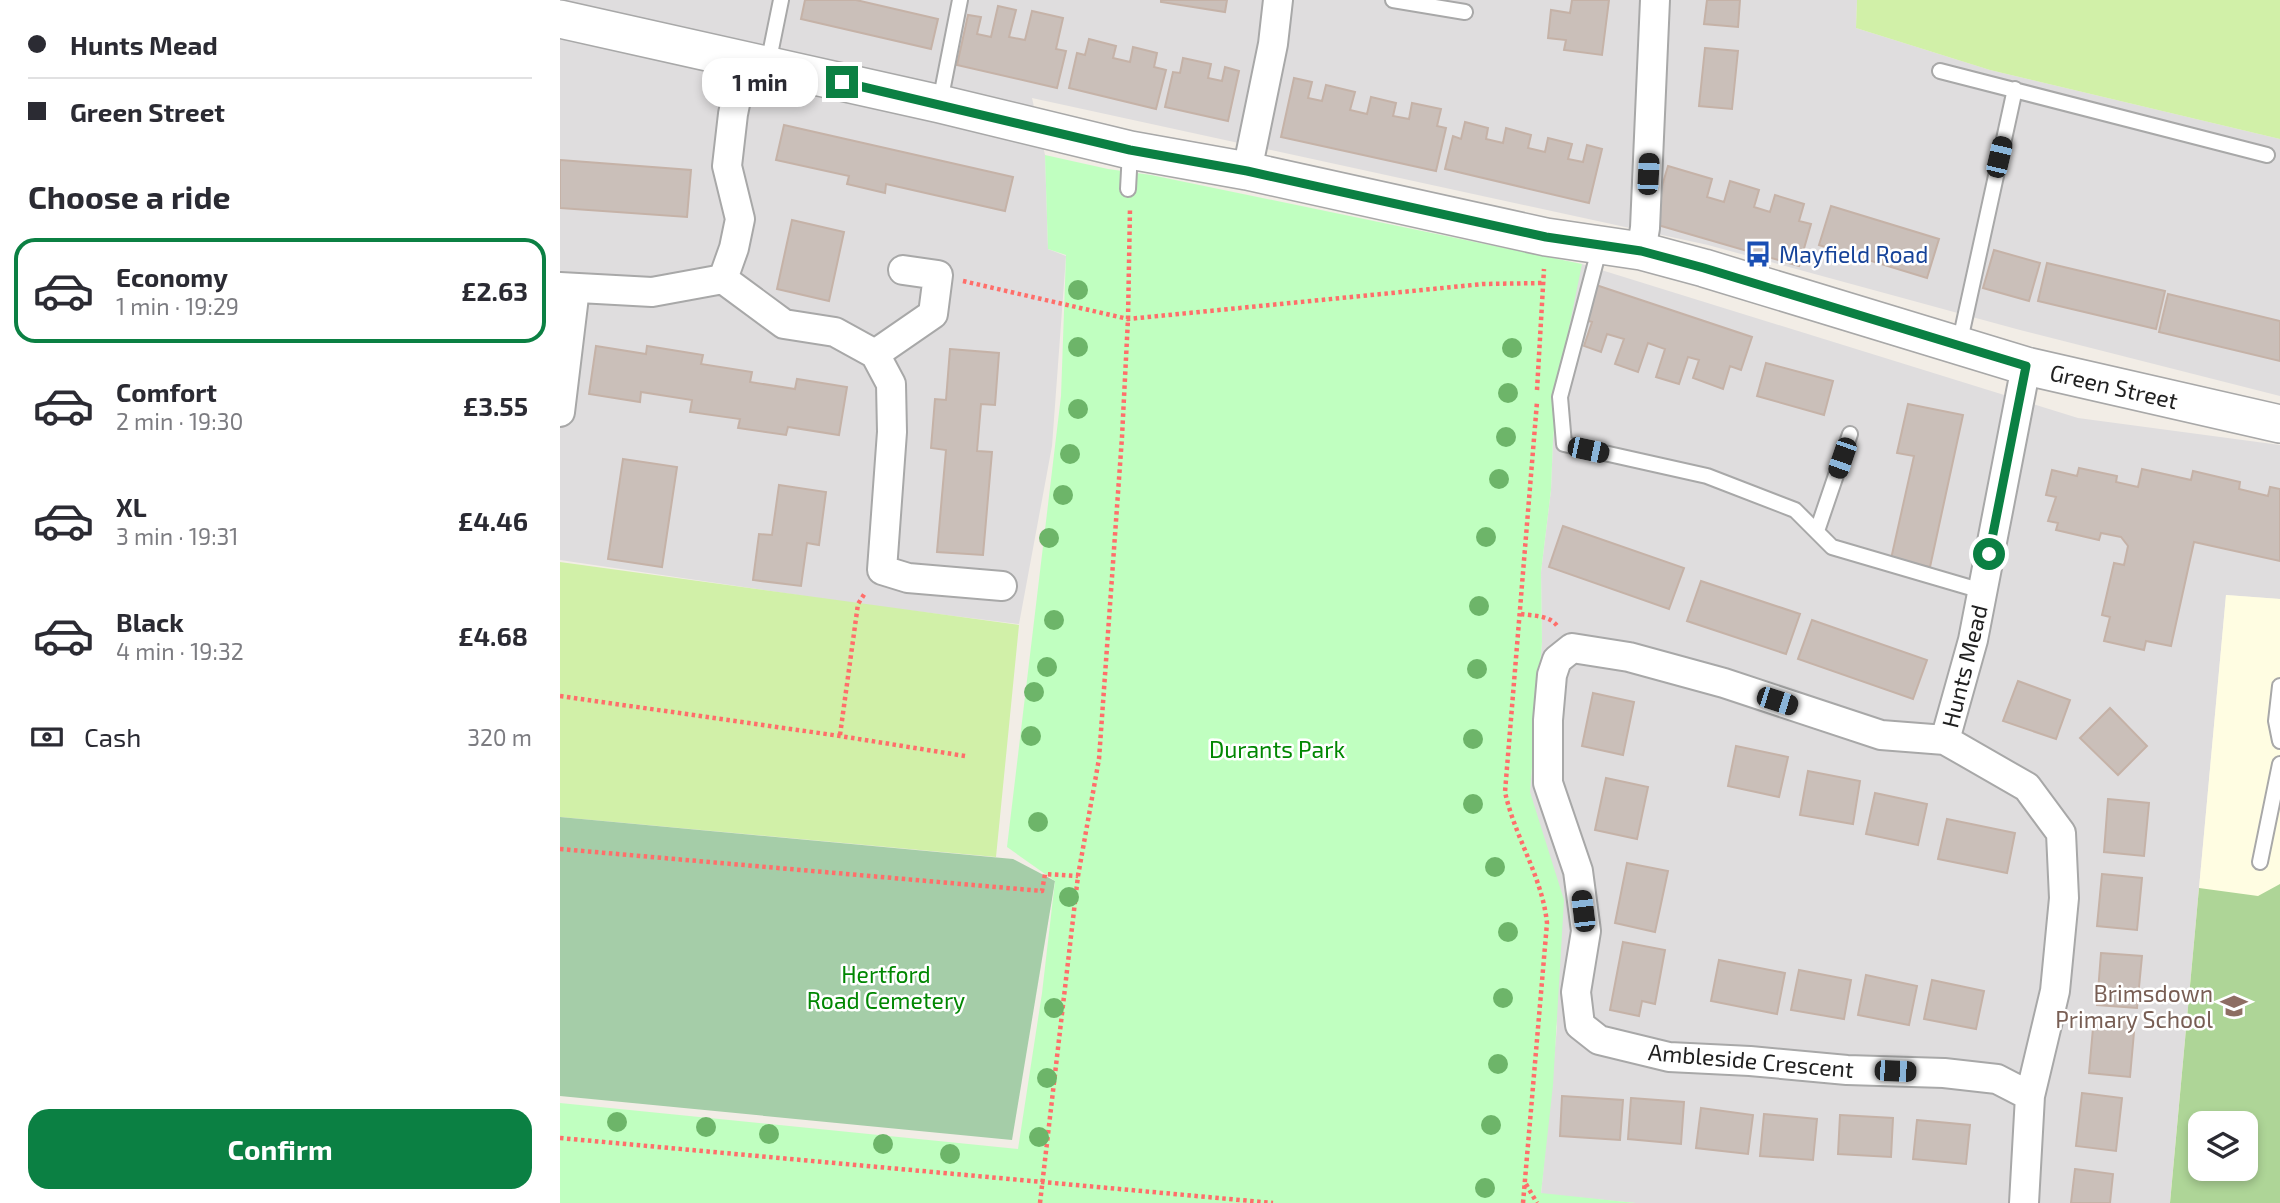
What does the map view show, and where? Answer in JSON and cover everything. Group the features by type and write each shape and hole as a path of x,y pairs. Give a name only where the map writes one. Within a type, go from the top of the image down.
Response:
{"street":[{"path":"1247,171 1273,44 1278,0"},
{"path":"1641,251 1645,228 1655,0"},
{"name":"Green Street","path":"560,19 940,104 1130,150 1247,171 1546,237 1641,251 2026,366 2280,424"},
{"path":"723,279 734,248 740,219 727,166 733,114 756,63"},
{"path":"875,355 933,314 938,275 903,270"},
{"path":"560,412 567,288 652,292 723,279 784,324 835,332 875,355 891,384 892,432 882,570 908,578 1002,586"},
{"name":"Hunts Mead","path":"2024,1203 2030,1096 2055,991 2064,898 2061,833 2027,787 1945,740 1973,640 2026,366"},
{"name":"Ambleside Crescent","path":"1945,740 1881,735 1724,683 1629,657 1572,648 1557,660 1552,675 1548,720 1548,783 1578,871 1586,931 1576,992 1580,1024 1599,1040 1669,1057 1847,1070 1944,1073 1997,1079 2030,1096"}],"lane":[{"path":"756,63 781,0"},
{"path":"940,104 960,0"},
{"path":"1393,0 1465,12"},
{"path":"1940,71 2267,155"},
{"path":"1959,345 2015,89"},
{"path":"1128,189 1130,150"},
{"path":"1600,244 1560,397 1564,444 1707,476 1795,510 1832,547 1982,591"},
{"path":"1817,531 1850,434"},
{"path":"2280,686 2276,721 2280,741"},
{"path":"2260,862 2280,764"}],"path":[{"path":"1040,1203 1079,876 1099,759 1128,318 1128,189"},
{"path":"938,275 1128,318 1483,284 1544,283"},
{"path":"840,736 858,604 882,570"},
{"path":"560,696 965,756"},
{"path":"560,849 1042,891 1045,874 1079,876"},
{"path":"560,1138 1273,1203"},
{"path":"1526,1184 1537,1203"}],"shaded area":[{"path":"560,0 1857,0 1856,28 1990,70 2280,139 2280,396 2020,330 1708,245 1032,98 1045,155 1048,249 1066,256 1052,446 1019,624 858,604 560,560"},
{"path":"1582,264 2078,418 2280,445 2280,599 2226,595 2170,1203 1636,1203 1541,1194 1557,1027 1530,792 1542,642 1541,572 1551,490 1564,323"},
{"name":"Brimsdown Primary School","path":"2226,595 2280,599 2280,1203 2170,1203"}],"green space":[{"path":"1857,0 2280,0 2280,139 1990,70 1856,28"},
{"name":"Durants Park","path":"1045,155 1582,264 1559,377 1551,490 1541,572 1542,642 1530,792 1564,900 1553,1085 1541,1193 1636,1203 560,1203 560,1103 1018,1149 1042,993 1055,881 1007,847 1061,396 1066,255 1048,249"},
{"path":"560,562 1019,625 996,857 560,817"},
{"name":"Hertford Road Cemetery","path":"560,817 1013,859 1055,881 1012,1140 560,1096"},
{"path":"2280,884 2280,1203 2170,1203 2199,888 2258,896"}],"building":[{"path":"805,0 856,0 938,19 931,49 801,19"},
{"path":"1161,0 1227,0 1225,12"},
{"path":"1572,0 1609,0 1602,55 1564,50 1566,40 1548,38 1551,10 1570,13"},
{"path":"1707,0 1740,0 1738,27 1704,24"},
{"path":"998,6 1016,10 1009,37 1025,40 1032,11 1063,18 1056,49 1066,51 1057,88 957,65 968,15 981,17 977,34 991,37"},
{"path":"1089,39 1116,46 1113,58 1130,62 1133,47 1157,53 1154,67 1166,70 1156,109 1069,88 1077,53 1085,55"},
{"path":"1705,48 1738,51 1732,109 1699,106"},
{"path":"1183,58 1211,64 1208,78 1222,81 1225,67 1239,71 1228,121 1165,107 1173,72 1180,73"},
{"path":"1294,78 1312,82 1308,98 1322,101 1326,85 1355,92 1350,110 1367,114 1371,97 1396,103 1393,116 1409,119 1412,103 1441,109 1437,126 1446,128 1436,171 1281,137"},
{"path":"1465,122 1488,128 1486,139 1503,143 1506,128 1531,135 1528,148 1545,152 1548,138 1572,144 1568,159 1583,162 1587,145 1602,149 1589,203 1445,169 1453,136 1461,139"},
{"path":"784,125 1013,177 1005,211 886,184 885,193 847,184 849,176 776,160"},
{"path":"560,160 691,170 687,217 560,208"},
{"path":"1668,166 1712,179 1707,197 1724,202 1730,181 1759,190 1754,207 1770,212 1775,195 1804,204 1799,221 1811,224 1799,266 1651,223"},
{"path":"1831,206 1939,239 1927,278 1819,245"},
{"path":"792,220 844,232 829,301 777,289"},
{"path":"1994,250 2040,263 2029,301 1983,288"},
{"path":"2047,263 2165,291 2156,329 2038,301"},
{"path":"1596,285 1752,337 1741,370 1730,366 1723,389 1693,378 1699,360 1688,357 1679,384 1656,377 1665,349 1648,343 1638,372 1615,364 1624,339 1607,334 1601,352 1584,346 1592,322 1585,320"},
{"path":"2168,294 2280,321 2280,361 2159,332"},
{"path":"596,346 646,354 647,346 703,355 701,364 752,372 750,382 795,389 797,379 847,387 839,435 788,427 786,435 738,428 740,419 690,412 692,400 641,392 640,402 589,394"},
{"path":"950,349 999,353 995,405 981,404 977,451 992,452 983,555 937,552 946,450 931,448 935,399 946,400"},
{"path":"1766,363 1833,381 1824,415 1757,396"},
{"path":"1908,404 1963,415 1930,567 1891,559 1914,456 1897,453"},
{"path":"623,459 677,467 662,567 608,559"},
{"path":"2079,468 2117,476 2116,482 2138,487 2142,469 2191,480 2193,471 2240,482 2239,489 2268,496 2270,487 2280,489 2280,561 2194,542 2171,646 2146,641 2144,650 2104,641 2110,617 2102,615 2114,563 2124,565 2128,546 2121,537 2101,533 2099,540 2056,530 2058,523 2048,521 2056,497 2046,495 2052,470 2077,476"},
{"path":"779,485 826,492 819,545 807,543 801,586 753,580 759,534 772,535"},
{"path":"1563,526 1684,568 1669,609 1549,567"},
{"path":"1701,581 1800,614 1786,654 1687,621"},
{"path":"1812,620 1927,660 1913,699 1798,659"},
{"path":"2018,681 2070,700 2056,739 2003,721"},
{"path":"1593,693 1634,702 1623,755 1582,746"},
{"path":"2110,708 2147,746 2118,775 2080,738"},
{"path":"1736,746 1788,757 1779,797 1728,786"},
{"path":"1808,771 1860,781 1853,824 1800,815"},
{"path":"1606,778 1648,787 1637,839 1595,830"},
{"path":"1875,793 1927,804 1918,845 1866,834"},
{"path":"2108,799 2149,803 2144,856 2104,852"},
{"path":"1947,819 2015,833 2007,873 1938,859"},
{"path":"1627,863 1668,871 1655,932 1615,923"},
{"path":"2102,874 2142,878 2137,930 2097,926"},
{"path":"1623,942 1665,950 1655,1004 1642,1001 1639,1016 1610,1010"},
{"path":"2101,953 2142,956 2137,1008 2097,1005"},
{"path":"1719,960 1785,973 1777,1014 1711,1001"},
{"path":"1799,970 1851,980 1844,1019 1791,1010"},
{"path":"1866,975 1917,986 1909,1025 1858,1015"},
{"path":"1932,980 1984,991 1976,1029 1924,1019"},
{"path":"2094,1017 2135,1021 2130,1077 2089,1073"},
{"path":"2082,1093 2122,1098 2116,1151 2076,1146"},
{"path":"1562,1096 1623,1100 1620,1140 1560,1136"},
{"path":"1631,1098 1684,1102 1681,1144 1628,1139"},
{"path":"1701,1108 1753,1115 1748,1154 1696,1148"},
{"path":"1764,1114 1817,1119 1813,1160 1760,1156"},
{"path":"1840,1115 1893,1118 1891,1157 1838,1154"},
{"path":"1917,1120 1970,1125 1966,1164 1913,1159"},
{"path":"2075,1169 2113,1174 2110,1203 2071,1203"}],"place":[{"name":"Mayfield Road","path":"1758,254"},
{"name":"Brimsdown Primary School","path":"2234,1006"}],"route":[{"path":"842,82 1130,150 1247,171 1546,237 1641,251 2026,366 1989,554"}]}
